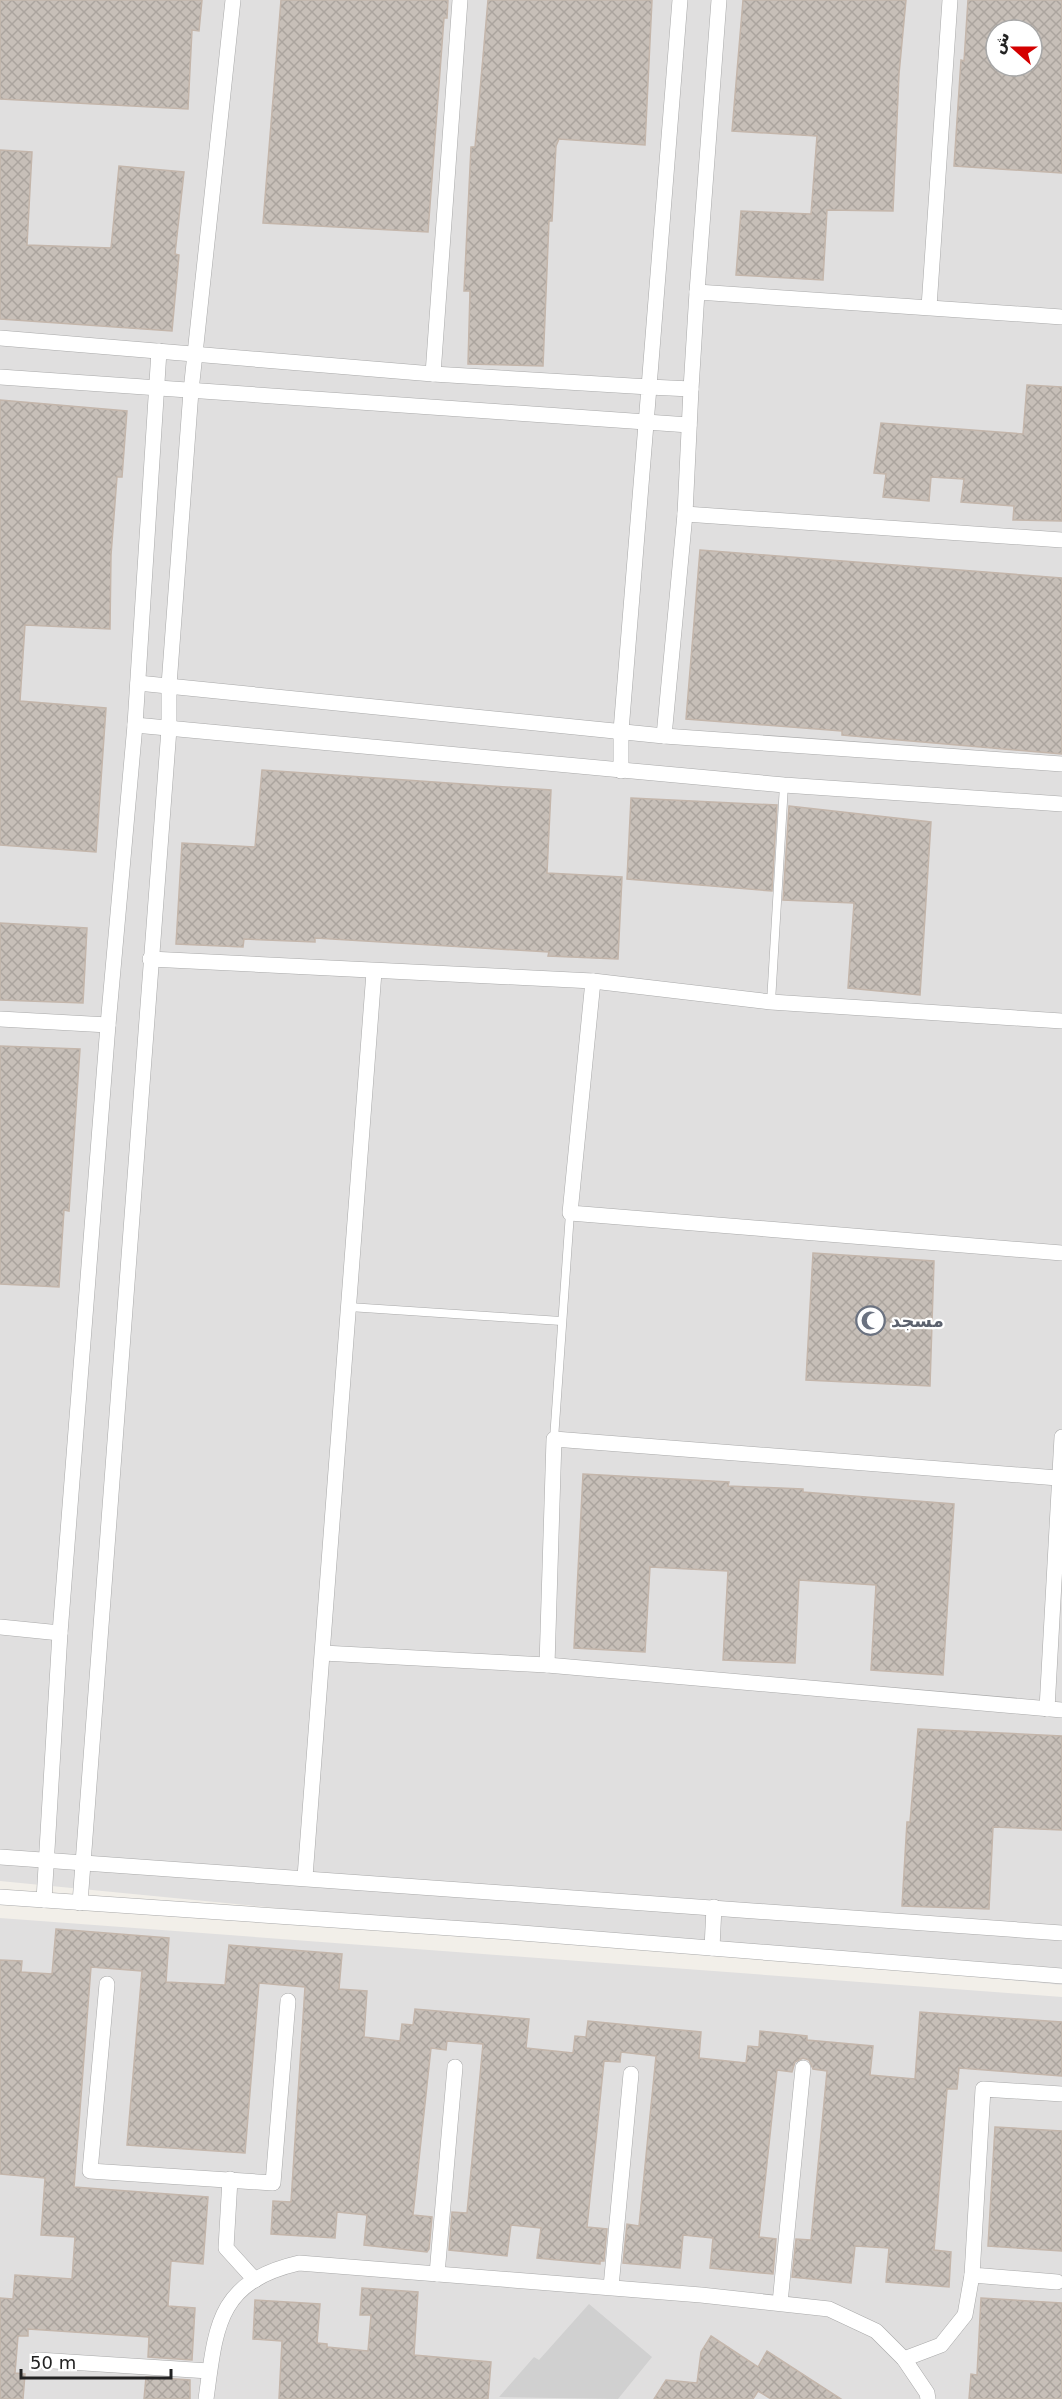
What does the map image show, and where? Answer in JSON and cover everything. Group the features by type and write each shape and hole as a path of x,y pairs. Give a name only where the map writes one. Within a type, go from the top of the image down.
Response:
{"street":[{"path":"80,1902 169,729 168,685 191,391 233,0"},
{"path":"433,374 460,0"},
{"path":"621,771 621,730 680,0"},
{"path":"664,736 685,514 697,292 719,0"},
{"path":"928,308 950,0"},
{"path":"697,292 1062,317"},
{"path":"0,338 433,374 691,388"},
{"path":"44,1900 60,1633 108,1025 135,725 159,351"},
{"path":"0,377 689,425"},
{"path":"685,514 1062,540"},
{"path":"138,683 664,736 1062,764"},
{"path":"135,725 784,785 1062,804"},
{"path":"150,959 374,972 593,981 771,1002 1062,1022"},
{"path":"305,1877 374,972"},
{"path":"593,981 570,1213 1062,1253"},
{"path":"0,1019 108,1025"},
{"path":"323,1653 547,1665 1054,1710 1058,1478 1062,1437"},
{"path":"547,1665 554,1440 1058,1478"},
{"path":"0,1627 60,1633"},
{"path":"0,1857 305,1877 1062,1933"},
{"path":"0,1897 712,1948 1062,1976"},
{"path":"712,1948 714,1907"},
{"path":"107,1984 90,2171 273,2183 288,2001"},
{"path":"437,2274 455,2067"},
{"path":"780,2303 803,2068"},
{"path":"611,2287 631,2074"},
{"path":"904,2359 941,2346 965,2315 972,2275 982,2089 1062,2094"},
{"path":"230,2179 226,2248 255,2280"},
{"path":"206,2399 216,2330 236,2293 270,2270 299,2263 611,2287 829,2309 876,2331 904,2359 927,2393 928,2399"},
{"path":"972,2275 1057,2282"},
{"path":"38,2360 209,2371"}],"lane":[{"path":"771,1002 784,785"},
{"path":"554,1440 570,1213"},
{"path":"349,1307 561,1321"}],"shaded area":[{"path":"0,0 1062,0 1062,1985 0,1881"},
{"path":"0,1918 1062,1997 1062,2399 0,2399"},
{"path":"589,2304 652,2357 618,2399 499,2397 534,2357 539,2360"}],"building":[{"path":"0,0 202,0 199,31 192,30 188,109 0,99"},
{"path":"281,0 448,0 447,18 444,18 428,232 263,223"},
{"path":"488,0 652,0 645,145 559,139 556,146 552,221 549,221 543,366 468,364 470,291 464,291 471,147 475,147"},
{"path":"743,0 906,0 899,74 893,211 827,210 823,280 736,275 741,211 811,214 817,136 732,131"},
{"path":"968,0 1062,0 1062,173 954,166 961,60 964,61"},
{"path":"0,150 32,152 27,245 111,248 119,166 184,172 175,254 179,255 172,331 0,319"},
{"path":"1027,385 1062,387 1062,521 1013,520 1014,506 961,502 964,479 931,477 929,501 883,497 886,474 874,473 881,423 1023,434"},
{"path":"0,400 127,411 122,477 117,477 111,555 110,629 25,625 20,701 106,708 96,852 0,845"},
{"path":"700,550 1062,578 1062,754 842,735 842,731 686,719"},
{"path":"262,770 551,790 547,873 622,877 618,959 548,956 549,952 315,938 315,942 244,939 243,947 176,944 182,843 255,847"},
{"path":"631,798 777,805 772,891 627,879"},
{"path":"789,806 931,822 920,995 848,988 854,903 783,900"},
{"path":"0,923 87,928 83,1003 0,1000"},
{"path":"0,1046 80,1049 69,1211 64,1210 59,1287 0,1284"},
{"name":"مسجد","path":"813,1253 934,1261 930,1386 806,1380"},
{"path":"583,1474 729,1482 728,1486 803,1489 803,1492 954,1504 943,1675 871,1670 876,1585 799,1580 795,1663 723,1660 728,1571 650,1567 645,1652 574,1648"},
{"path":"918,1729 1062,1736 1062,1830 993,1827 989,1909 902,1906 907,1822 910,1822"},
{"path":"56,1929 169,1938 166,1982 225,1985 229,1945 342,1954 339,1989 367,1991 364,2037 400,2041 402,2024 413,2025 415,2009 529,2019 526,2048 573,2053 575,2036 586,2037 588,2021 701,2032 699,2058 746,2063 748,2046 759,2047 760,2031 807,2036 807,2040 873,2046 870,2075 915,2079 920,2012 1062,2022 1062,2076 959,2068 957,2089 947,2089 934,2250 951,2252 949,2287 886,2282 889,2248 855,2246 851,2283 792,2277 796,2239 811,2240 827,2071 813,2069 809,2060 803,2058 795,2062 792,2072 777,2070 759,2237 776,2239 773,2274 710,2268 713,2238 683,2235 680,2268 623,2263 627,2224 639,2226 656,2056 621,2052 620,2062 604,2061 587,2227 607,2229 604,2261 600,2261 600,2264 537,2258 541,2228 511,2225 507,2256 449,2250 452,2212 467,2213 483,2044 447,2041 446,2050 431,2048 413,2215 432,2217 429,2249 427,2252 364,2245 367,2215 337,2212 335,2238 271,2234 273,2201 291,2202 305,1987 259,1983 245,2153 127,2145 142,1971 91,1967 74,2187 208,2197 203,2264 171,2261 168,2306 195,2308 192,2360 148,2357 149,2337 28,2329 28,2336 18,2336 15,2373 25,2374 23,2399 0,2399 0,2298 13,2299 15,2275 72,2279 75,2237 41,2235 45,2178 0,2174 0,1960 22,1961 21,1972 52,1974"},
{"path":"995,2127 1062,2131 1062,2251 988,2246"},
{"path":"362,2288 418,2292 414,2355 491,2362 488,2399 279,2399 282,2341 253,2339 255,2300 320,2304 317,2343 327,2344 327,2347 368,2351 371,2315 360,2315"},
{"path":"981,2298 1062,2303 1062,2399 969,2399 971,2374 977,2375"},
{"path":"711,2336 758,2367 767,2351 841,2399 771,2399 758,2391 753,2399 654,2399 666,2380 697,2383 701,2352"},
{"path":"146,2377 190,2380 190,2399 144,2399"}],"place":[{"name":"مسجد","path":"870,1321"}]}
